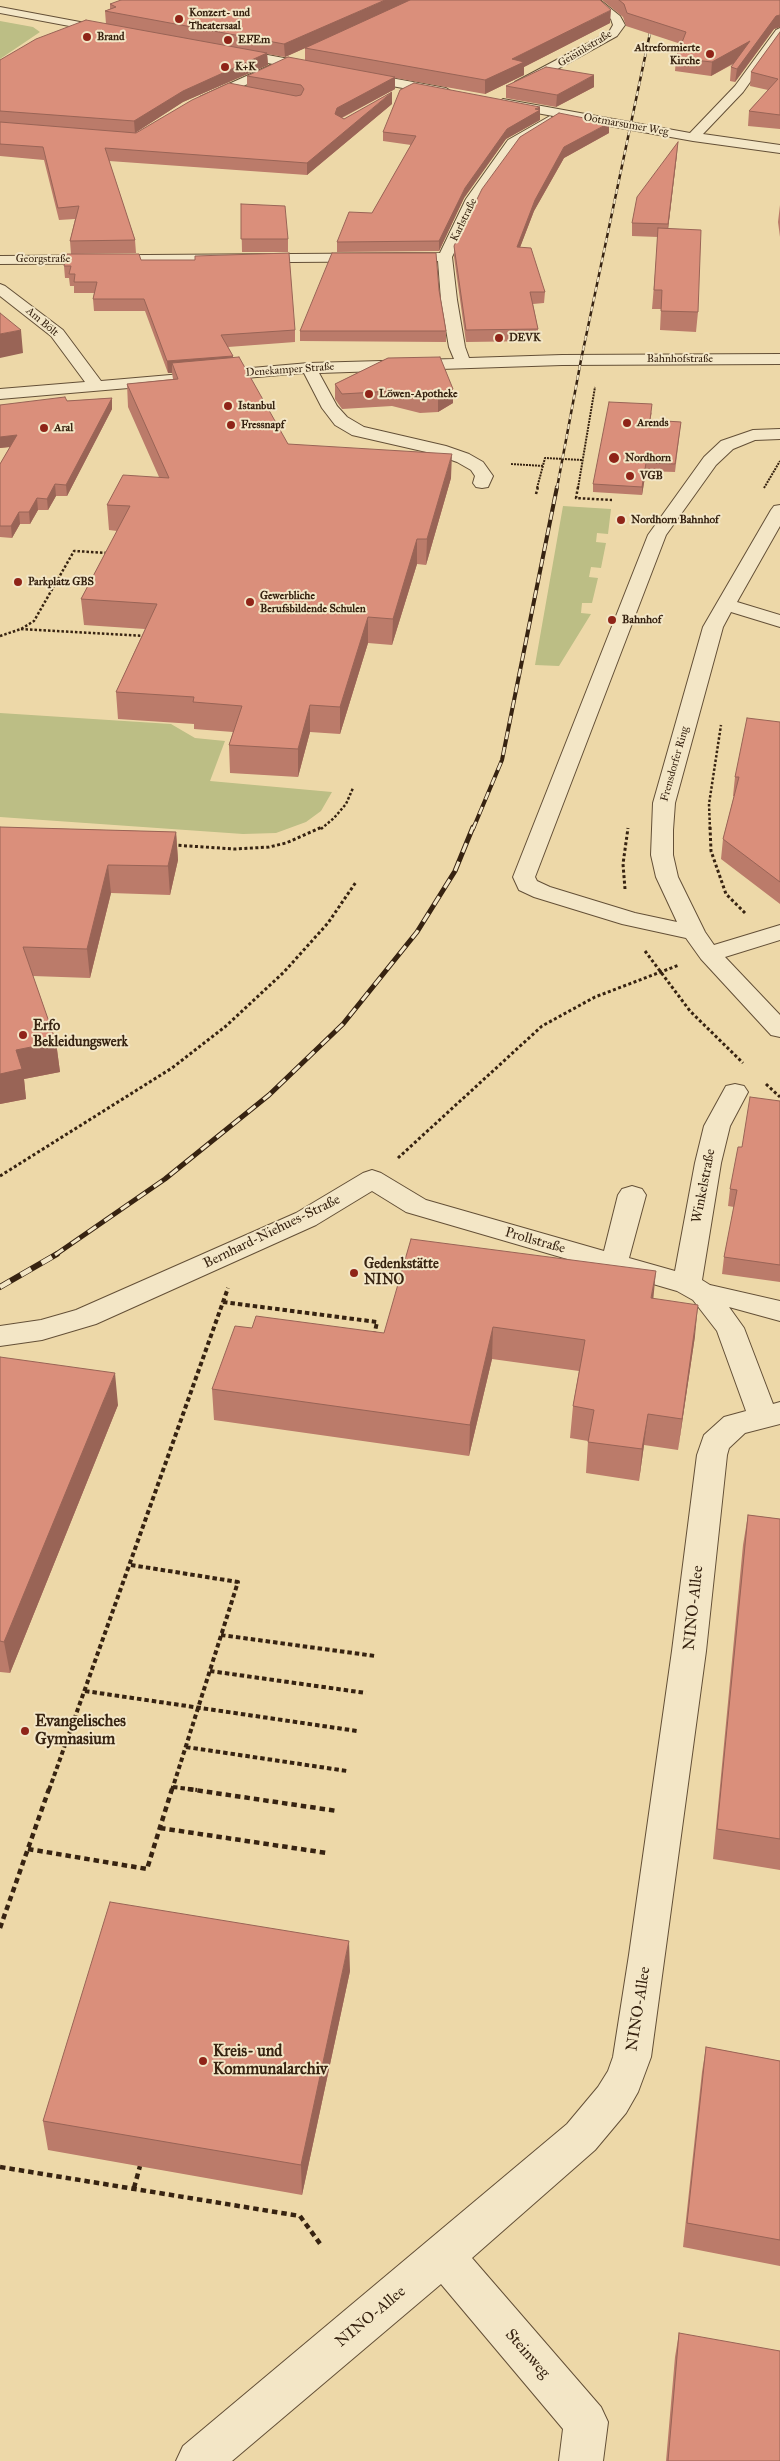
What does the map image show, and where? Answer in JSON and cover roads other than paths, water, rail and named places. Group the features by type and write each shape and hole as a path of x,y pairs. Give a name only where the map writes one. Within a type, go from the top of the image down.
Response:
{"street":[{"path":"0,8 18,0"},
{"name":"Geisinkstraße","path":"487,100 539,76 613,34 619,25 616,18 608,10 592,0"},
{"path":"0,8 72,24 121,32"},
{"path":"56,33 72,24"},
{"path":"693,138 739,89 780,32"},
{"path":"217,50 331,71"},
{"path":"196,104 303,54"},
{"path":"349,74 460,95"},
{"path":"396,96 413,86"},
{"path":"227,89 254,94"},
{"name":"Ootmarsumer Weg","path":"487,100 693,138 780,150"},
{"name":"Karlstraße","path":"463,362 457,347 449,300 445,257 473,199 513,143 562,114"},
{"name":"Georgstraße","path":"0,260 445,257"},
{"name":"Am Bölt","path":"0,289 57,333 96,385"},
{"path":"697,359 780,350"},
{"path":"697,359 780,374"},
{"name":"Bahnhofstraße","path":"580,360 780,359"},
{"name":"Denekamper Straße","path":"0,394 309,368 580,360"},
{"path":"309,368 330,408 340,421 358,431 440,450 463,458 477,466 484,476 482,483"},
{"path":"694,933 630,919 542,892 527,886 524,877 572,749 625,622 657,535 710,461 727,445 753,435 780,434"},
{"name":"Frensdorfer Ring","path":"780,510 725,604 714,627 664,803 662,854 667,878 694,933 709,954 780,1030"},
{"path":"725,604 780,620"},
{"path":"709,954 774,934"},
{"name":"Winkelstraße","path":"695,1289 708,1163 717,1126 735,1092"},
{"name":"Prollstraße","path":"372,1179 416,1206 695,1289 780,1311"},
{"name":"Bernhard-Niehues-Straße","path":"0,1336 62,1326 242,1249 335,1203 372,1179"},
{"path":"614,1264 632,1195"},
{"path":"695,1289 730,1328 772,1415"},
{"name":"NINO-Allee","path":"198,2461 443,2256 581,2137 612,2100 632,2057 689,1651 712,1455 715,1443 735,1425 772,1415"},
{"name":"Steinweg","path":"443,2256 586,2422 581,2461"}],"railway":[{"path":"557,488 581,360 657,0"},
{"path":"473,829 502,760 557,487"},
{"path":"55,1255 165,1179 269,1095 343,1024 417,932 455,871 473,827"},
{"path":"0,1287 57,1254"}],"place":[{"name":"Konzert- und Theatersaal","path":"179,19"},
{"name":"Brand","path":"87,37"},
{"name":"EFEm","path":"228,40"},
{"name":"Altreformierte Kirche","path":"710,54"},
{"name":"K+K","path":"225,67"},
{"name":"DEVK","path":"499,338"},
{"name":"Löwen-Apotheke","path":"369,394"},
{"name":"Istanbul","path":"228,406"},
{"name":"Arends","path":"627,423"},
{"name":"Fressnapf","path":"231,425"},
{"name":"Aral","path":"44,428"},
{"name":"Nordhorn","path":"614,458"},
{"name":"VGB","path":"630,476"},
{"name":"Nordhorn Bahnhof","path":"621,520"},
{"name":"Parkplatz GBS","path":"18,582"},
{"name":"Gewerbliche Berufsbildende Schulen","path":"250,602"},
{"name":"Bahnhof","path":"612,620"},
{"name":"Erfo Bekleidungswerk","path":"23,1035"},
{"name":"Gedenkstätte NINO","path":"354,1273"},
{"name":"Evangelisches Gymnasium","path":"25,1731"},
{"name":"Kreis- und Kommunalarchiv","path":"203,2061"}]}
